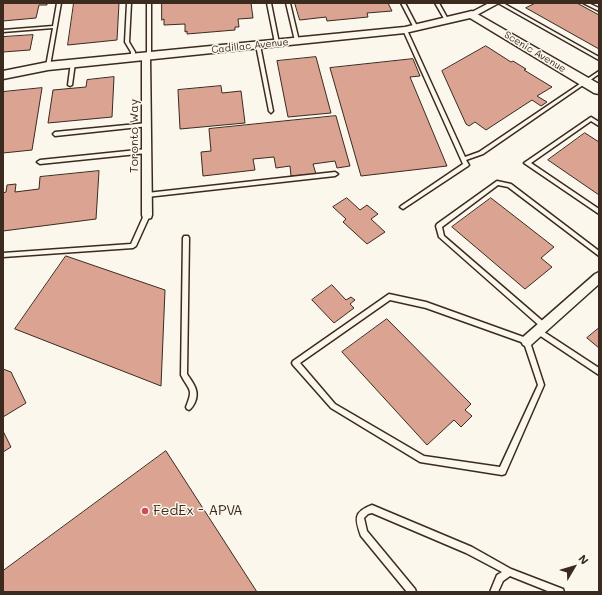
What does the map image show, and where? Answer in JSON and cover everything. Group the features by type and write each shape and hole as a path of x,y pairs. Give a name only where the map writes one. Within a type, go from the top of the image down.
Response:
{"street":[{"name":"Cadillac Avenue","path":"3,74 73,63 410,29 472,14 495,3"},
{"name":"Scenic Avenue","path":"472,14 599,90"},
{"name":"Toronto Way","path":"147,56 147,215"},
{"path":"528,341 599,277"}],"lane":[{"path":"48,66 58,3"},
{"path":"129,3 127,42 133,52 133,57"},
{"path":"147,56 149,3"},
{"path":"269,3 277,43"},
{"path":"288,3 297,41"},
{"path":"403,3 410,29 466,164 403,207"},
{"path":"437,3 447,21"},
{"path":"500,3 599,59"},
{"path":"586,3 599,10"},
{"path":"3,32 55,27"},
{"path":"258,45 272,111"},
{"path":"70,85 73,63"},
{"path":"463,159 481,153 599,72"},
{"path":"599,124 591,119 527,163 599,212"},
{"path":"55,134 146,125"},
{"path":"40,162 147,151"},
{"path":"147,194 335,174"},
{"path":"599,254 509,185 496,183 439,226 442,237 541,329 599,372"},
{"path":"3,255 133,246 147,215"},
{"path":"186,238 184,374 193,389 194,398 189,407"},
{"path":"389,297 426,305 528,341 541,385 502,471 423,459 334,406 295,363 389,297"},
{"path":"412,592 364,534 360,526 360,517 366,511 372,509 469,550 509,572 560,592"},
{"path":"494,592 500,578 509,572"}],"building":[{"path":"3,3 47,3 47,5 39,5 36,18 3,21"},
{"path":"74,3 119,3 117,40 68,45"},
{"path":"162,3 251,3 253,18 238,19 239,27 235,27 235,30 187,34 187,31 185,32 185,24 164,25 164,19 162,20"},
{"path":"295,3 388,3 392,11 367,13 368,17 327,21 326,17 300,20"},
{"path":"536,3 577,3 599,15 599,49 526,8"},
{"path":"33,35 30,50 3,52 3,37"},
{"path":"486,46 511,62 513,61 526,69 524,70 552,87 537,96 547,102 541,106 532,100 486,130 475,122 469,126 466,124 442,71"},
{"path":"316,57 331,113 288,117 277,61"},
{"path":"413,59 420,76 410,77 447,166 361,176 330,68"},
{"path":"114,77 112,117 48,123 53,90 86,87 87,80"},
{"path":"221,86 222,93 241,91 245,123 180,129 178,90"},
{"path":"42,88 32,150 3,153 3,92"},
{"path":"336,116 350,166 337,168 335,161 313,164 316,174 291,176 290,166 276,168 274,157 253,159 255,170 203,176 201,152 211,151 209,129"},
{"path":"585,133 599,142 599,195 548,160"},
{"path":"99,171 96,219 3,231 3,193 6,192 7,185 16,184 15,192 39,189 40,177"},
{"path":"347,198 360,210 367,205 378,214 371,219 385,232 367,244 343,222 346,219 333,207"},
{"path":"491,198 554,247 541,258 552,267 525,289 452,227"},
{"path":"66,256 165,290 161,386 15,329"},
{"path":"332,285 346,300 351,297 355,300 350,304 354,308 334,323 312,300"},
{"path":"387,319 471,404 465,410 472,416 461,427 454,420 427,445 342,352"},
{"path":"599,328 599,348 587,338"},
{"path":"3,369 11,372 26,403 3,417"},
{"path":"3,431 11,447 3,452"},
{"name":"FedEx - APVA","path":"166,451 257,592 3,592 3,571"}],"place":[{"name":"FedEx - APVA","path":"145,511"}]}
